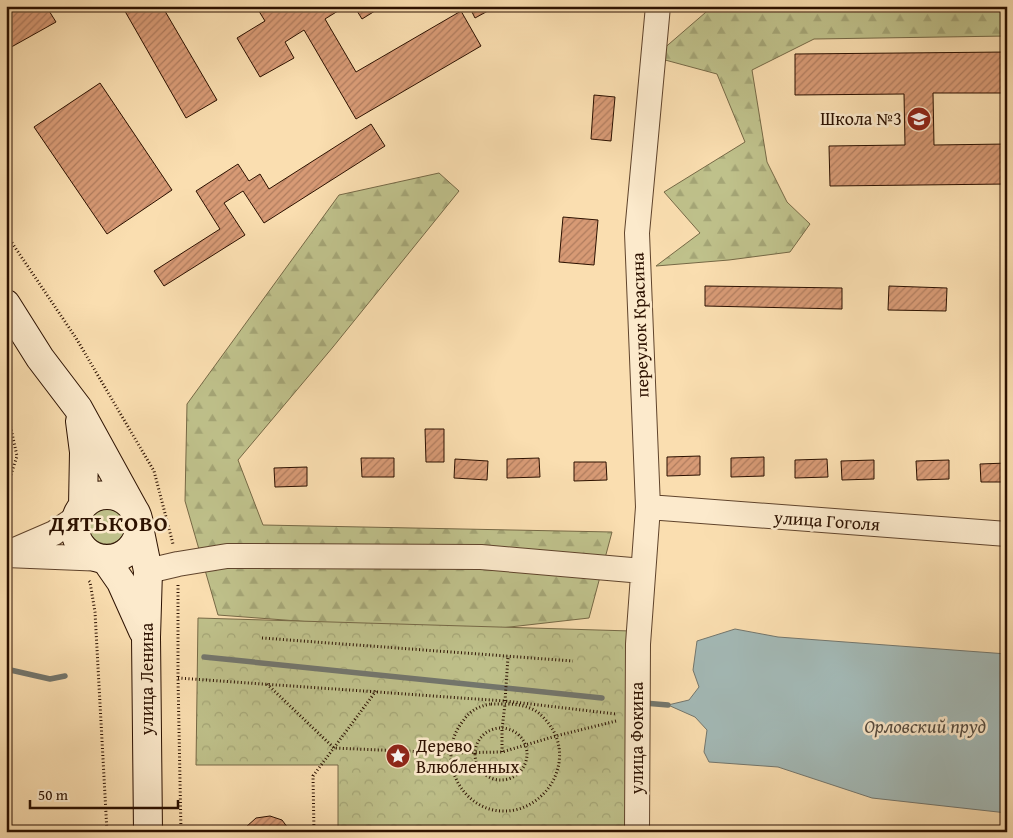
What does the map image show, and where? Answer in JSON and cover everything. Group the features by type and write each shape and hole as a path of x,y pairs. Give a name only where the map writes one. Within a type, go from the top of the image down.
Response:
{"main road":[{"name":"улица Ленина","path":"6,304 40,358 78,408 136,517 148,571 146,637 148,832"},
{"path":"78,408 84,452 80,512 76,531 81,544 91,554 105,558 120,556 132,546 138,537 136,517 126,501 118,497 99,496 90,500 80,512"},
{"path":"105,558 121,582 146,637"}],"street":[{"name":"переулок Красина","path":"638,644 648,507 636,233 658,6"},
{"name":"улица Гоголя","path":"648,507 1007,534"},
{"path":"6,554 54,533 80,512"},
{"path":"6,554 105,558"},
{"path":"148,571 227,556 481,557 643,571"},
{"name":"улица Фокина","path":"637,832 636,717 638,644"}],"path":[{"path":"6,406 16,456 6,490"},
{"path":"83,579 90,582 94,612 107,832"},
{"path":"262,638 574,661"},
{"path":"502,752 508,657"},
{"path":"178,678 376,692 636,717"},
{"path":"267,684 334,748 450,753 502,752 556,736 636,717"},
{"path":"314,832 313,776 376,692"},
{"path":"505,703 532,708 540,714 550,724 556,736 560,752 558,768 553,783 543,796 529,805 514,810 497,810 482,806 468,797 458,784 452,769 450,753 452,740 458,727 474,709 481,706 505,703"},
{"path":"502,729 514,732 521,738 527,753 526,762 522,769 509,779 500,780 492,779 479,768 475,752 477,744 482,737 489,732 502,729"}],"green space":[{"path":"713,6 1007,6 1007,36 814,39 752,70 767,162 787,202 810,224 790,252 729,260 656,266 700,233 664,192 745,142 717,74 654,57"},
{"path":"439,173 459,191 333,347 238,460 263,525 612,532 589,618 457,633 218,615 185,501 187,404 339,195"},
{"path":"107,506 114,507 120,512 125,518 125,532 120,538 114,543 107,544 100,543 94,538 89,532 88,525 89,518 94,512 100,507"},
{"path":"198,618 631,631 626,832 472,832 338,828 338,765 196,765"}],"water":[{"name":"Орловский пруд","path":"735,629 778,637 1007,654 1007,813 872,798 778,767 709,762 704,752 707,730 695,717 668,705 689,700 699,687 693,670 697,641"}],"building":[{"path":"6,6 46,6 56,22 6,50"},
{"path":"122,6 162,6 217,100 186,118"},
{"path":"260,6 346,6 325,19 356,72 461,11 481,46 356,119 304,30 285,42 294,58 260,77 237,38 265,21 257,8"},
{"path":"354,6 383,6 362,19"},
{"path":"469,6 497,6 475,18"},
{"name":"Школа №3","path":"1007,52 1007,93 933,93 934,145 1007,144 1007,184 830,186 829,146 905,145 904,94 795,95 795,54"},
{"path":"100,83 172,190 107,234 34,127"},
{"path":"594,95 615,97 611,141 591,139"},
{"path":"371,124 385,146 264,223 243,191 224,203 245,235 164,286 154,271 220,229 196,191 238,164 249,181 260,174 269,189"},
{"path":"563,217 598,220 594,265 559,262"},
{"path":"705,286 842,288 842,309 705,306"},
{"path":"889,286 947,288 946,311 888,310"},
{"path":"425,429 444,429 444,462 426,462"},
{"path":"700,456 700,475 667,476 667,457"},
{"path":"764,457 764,476 731,477 731,458"},
{"path":"361,458 394,458 394,477 362,477"},
{"path":"539,458 540,477 507,478 507,459"},
{"path":"455,459 488,461 487,480 454,478"},
{"path":"827,459 828,477 795,478 795,460"},
{"path":"874,460 874,479 842,480 841,461"},
{"path":"949,460 949,479 917,480 916,461"},
{"path":"574,462 606,462 607,480 574,481"},
{"path":"1007,463 1007,482 981,482 980,464"},
{"path":"307,467 307,486 275,487 274,468"},
{"path":"270,816 282,820 291,832 244,832 246,827 256,818"}],"waterway":[{"path":"204,657 602,698"},
{"path":"6,669 50,679 65,676"},
{"path":"644,703 668,705"}],"place":[{"name":"Школа №3","path":"919,119"},
{"name":"Дерево Влюбленных","path":"398,756"}],"district":[{"name":"ДЯТЬКОВО","path":"109,523"}]}
